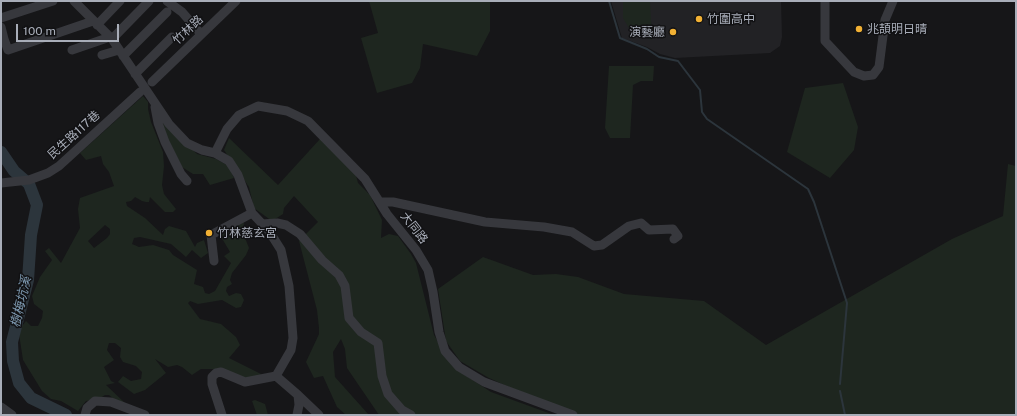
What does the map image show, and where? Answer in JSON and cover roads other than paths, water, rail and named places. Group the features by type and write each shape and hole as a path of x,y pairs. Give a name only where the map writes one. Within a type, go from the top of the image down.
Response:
{"street":[{"path":"1,18 53,1"},
{"path":"74,1 111,38 155,105 169,124 187,143 202,150 215,153 229,162 238,176 252,213 281,250 289,286 293,338 291,350 276,376 245,382 221,372 212,376 212,384 222,415"},
{"path":"1,27 3,40 8,50 95,23 120,1"},
{"path":"72,50 111,38 148,1"},
{"path":"167,1 182,12 201,34"},
{"name":"竹林路","path":"153,79 236,1"},
{"path":"824,1 825,41 854,72 864,76 873,75 879,67 885,20 894,1"},
{"path":"102,55 121,53 167,12"},
{"path":"135,74 172,37"},
{"name":"民生路117巷","path":"1,183 39,178 59,166 138,93"},
{"path":"155,105 158,123 165,142 181,174 187,181"},
{"name":"大同路","path":"215,153 227,129 239,114 258,106 287,111 308,121 365,179 387,214 416,250 428,270 441,339 445,352 459,368 484,382 573,415"},
{"path":"380,202 393,202 485,222 544,227 572,232 594,246 602,245 629,226 641,223 649,230 673,229 678,236 674,239"},
{"path":"214,261 211,235 252,213"},
{"path":"262,224 277,223 286,225 300,234 322,260 339,275 345,286 349,318 361,332 378,343 382,376 388,394 402,410 411,415"},
{"path":"276,376 319,415"},
{"path":"297,415 299,405 298,395"},
{"path":"85,415 87,408 95,401 111,402 145,415"},
{"path":"1,407 12,415"}],"waterway":[{"path":"609,1 620,38 647,49 659,57 678,61 700,90 702,112 707,119 808,189 814,202 847,303 840,384"},
{"name":"樹梅坑溪","path":"1,152 14,171 29,184 37,205 31,235 28,280 12,342 13,361 19,383 31,398 66,415"},
{"path":"840,391 845,415"}],"place":[{"name":"竹圍高中","path":"699,19"},
{"name":"兆頡明日晴","path":"859,29"},
{"name":"演藝廳","path":"673,32"},
{"name":"竹林慈玄宮","path":"209,233"}]}
